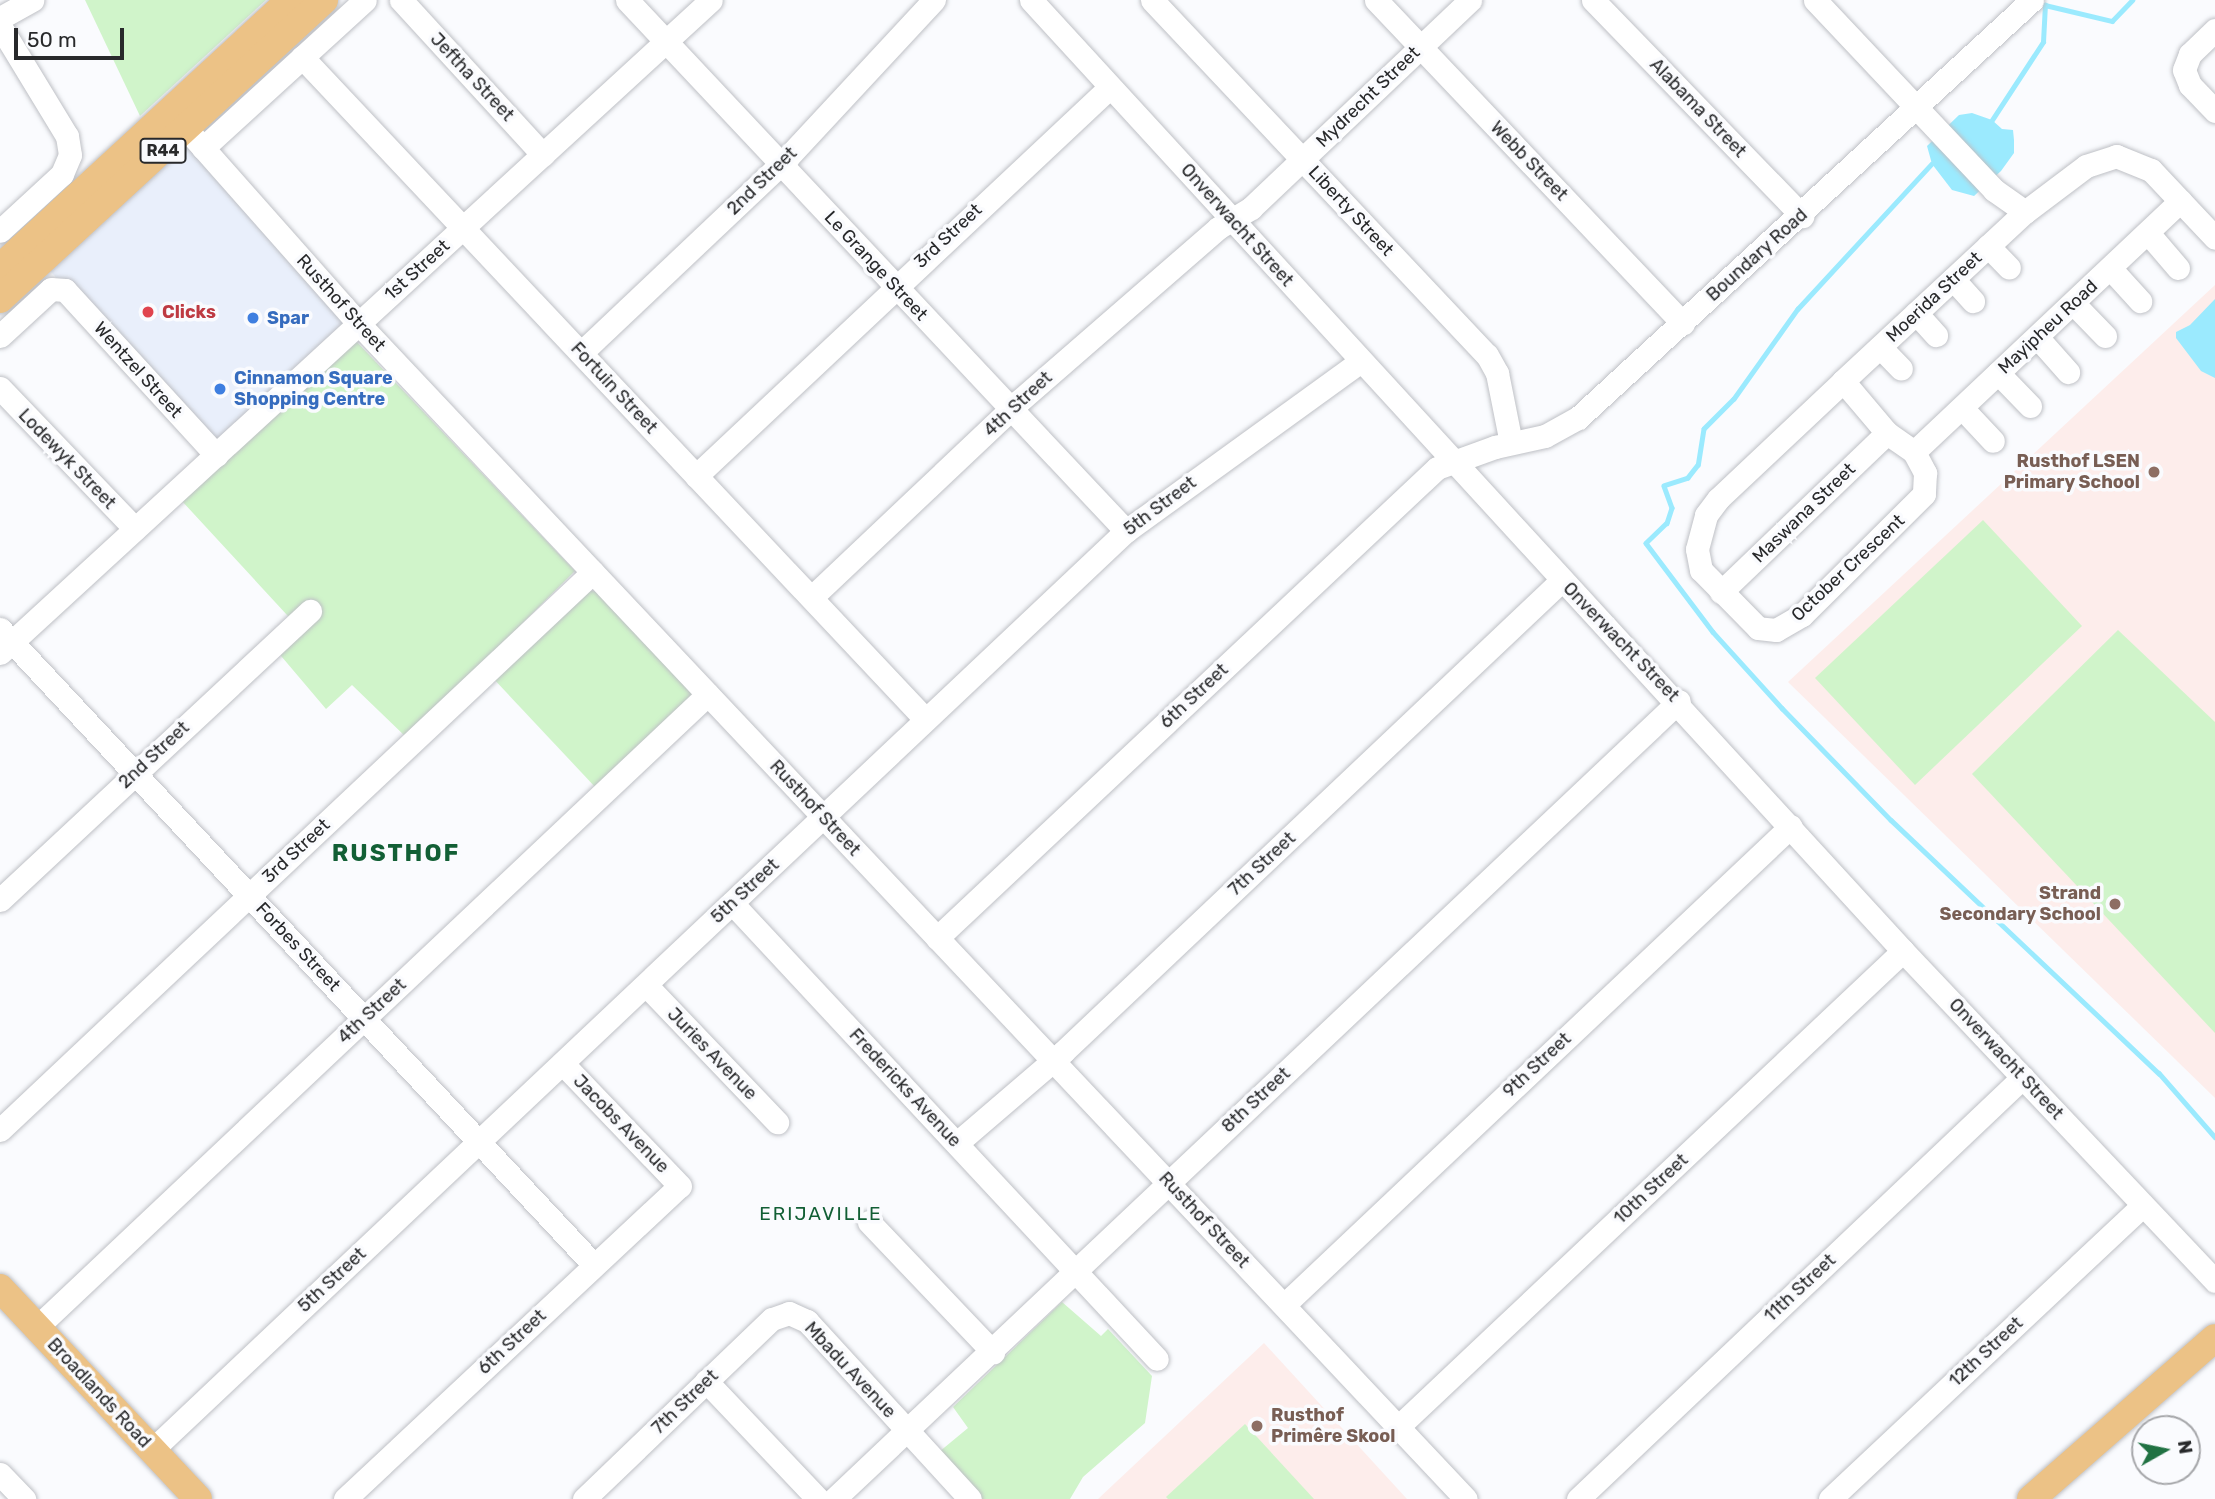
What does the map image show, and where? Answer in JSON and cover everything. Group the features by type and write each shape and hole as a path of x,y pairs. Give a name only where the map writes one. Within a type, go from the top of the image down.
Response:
{"main road":[{"name":"R44","path":"0,268 186,130 290,0"},
{"name":"R44","path":"0,299 324,0"},
{"name":"Broadlands Road","path":"0,1288 198,1499"},
{"path":"2031,1499 2215,1338"}],"street":[{"path":"0,18 32,0"},
{"path":"186,130 302,57 365,0"},
{"name":"Jeftha Street","path":"401,0 543,155"},
{"name":"Le Grange Street","path":"626,0 1126,531"},
{"name":"1st Street","path":"4,641 135,529 711,0"},
{"name":"2nd Street","path":"581,353 780,165 934,0"},
{"name":"Onverwacht Street","path":"1031,0 1562,580 1679,701 1903,951 2215,1281"},
{"name":"Liberty Street","path":"1153,0 1486,355 1497,373 1511,443"},
{"name":"Webb Street","path":"1376,0 1683,323"},
{"name":"Mydrecht Street","path":"1232,220 1302,159 1469,0"},
{"name":"Alabama Street","path":"1594,0 1802,216"},
{"path":"1815,0 1991,186 2025,212"},
{"name":"Boundary Road","path":"1454,463 1511,443 1545,436 1578,418 1802,216 2032,0"},
{"path":"0,26 67,136 70,155 62,174 0,231"},
{"path":"2215,30 2190,54 2185,70 2190,85 2215,111"},
{"name":"Fortuin Street","path":"302,57 461,230 581,353 925,719"},
{"name":"3rd Street","path":"696,476 894,285 1111,87"},
{"name":"Rusthof Street","path":"186,130 359,324 1466,1499"},
{"name":"Moerida Street","path":"1843,381 2025,212 2086,166 2116,156 2145,166 2215,238"},
{"name":"Mayipheu Road","path":"1914,452 2180,201"},
{"name":"4th Street","path":"812,597 1010,410 1232,220"},
{"path":"2148,233 2178,268"},
{"path":"1988,246 2009,268"},
{"path":"2110,268 2140,301"},
{"path":"1953,279 1972,301"},
{"name":"Wentzel Street","path":"0,336 58,288 68,293 216,455"},
{"path":"2073,303 2105,336"},
{"path":"1916,313 1936,335"},
{"path":"2037,337 2068,372"},
{"path":"1880,347 1901,369"},
{"name":"5th Street","path":"152,1450 1126,531 1361,361"},
{"path":"1998,373 2030,406"},
{"path":"1843,381 1888,433 1914,452"},
{"name":"October Crescent","path":"1843,381 1706,515 1698,559 1721,592 1758,628 1776,630 1788,625 1920,501 1925,473 1914,452"},
{"name":"Lodewyk Street","path":"0,388 135,529"},
{"path":"1962,408 1993,441"},
{"name":"Maswana Street","path":"1721,592 1888,433"},
{"name":"6th Street","path":"937,938 1437,468 1454,463"},
{"name":"3rd Street","path":"0,1130 593,572"},
{"name":"7th Street","path":"957,1143 1052,1059 1562,580"},
{"name":"2nd Street","path":"0,900 310,611"},
{"name":"Forbes Street","path":"4,641 250,895 594,1265"},
{"name":"4th Street","path":"37,1327 708,694"},
{"name":"8th Street","path":"834,1499 1079,1272 1169,1183 1679,701"},
{"name":"9th Street","path":"1284,1305 1791,826"},
{"name":"Fredericks Avenue","path":"732,903 1079,1272 1157,1359"},
{"name":"10th Street","path":"1398,1427 1903,951"},
{"name":"Juries Avenue","path":"646,985 777,1122"},
{"name":"Jacobs Avenue","path":"562,1063 680,1186"},
{"name":"11th Street","path":"1578,1499 2023,1077"},
{"name":"6th Street","path":"345,1499 680,1186"},
{"name":"12th Street","path":"1830,1499 2143,1205"},
{"path":"869,1223 993,1352"},
{"name":"7th Street","path":"584,1499 772,1318 789,1313"},
{"name":"Mbadu Avenue","path":"789,1313 807,1321 970,1499"},
{"path":"706,1381 818,1499"},
{"path":"0,1474 23,1499"}],"shaded area":[{"path":"179,123 360,323 215,454 35,254"},
{"name":"Strand Secondary School","path":"2215,285 2215,1098 1788,682"},
{"name":"Rusthof Primêre Skool","path":"1264,1343 1407,1499 1098,1499"}],"green space":[{"path":"85,0 266,0 140,116"},
{"path":"355,340 575,571 407,738 352,685 326,709 276,650 299,628 181,500"},
{"path":"1983,520 2082,626 1915,785 1815,678"},
{"path":"586,590 598,592 691,688 692,696 596,788 491,676"},
{"path":"2118,630 2215,722 2215,1033 1972,774"},
{"path":"1062,1302 1101,1336 1108,1329 1152,1376 1145,1423 1083,1477 1070,1499 981,1499 939,1452 968,1428 953,1407"},
{"path":"1245,1424 1314,1499 1166,1497"}],"water":[{"path":"1972,113 1992,120 2002,129 2013,130 2014,140 2014,153 2001,171 1974,196 1952,190 1932,164 1927,146 1959,115"},
{"path":"2215,299 2215,378 2201,371 2176,338 2176,332 2190,325"}],"waterway":[{"path":"1992,120 2043,42 2045,5 2112,21 2132,0"},
{"path":"1932,164 1798,309 1734,399 1704,429 1698,465 1688,478 1664,486 1672,508 1667,523 1646,543 1713,632 1782,708 1891,820 2159,1073 2215,1137"}],"place":[{"name":"Clicks","path":"148,312"},
{"name":"Spar","path":"253,318"},
{"name":"Cinnamon Square Shopping Centre","path":"220,389"},
{"name":"Rusthof LSEN Primary School","path":"2154,472"},
{"name":"Strand Secondary School","path":"2115,904"},
{"name":"Rusthof Primêre Skool","path":"1257,1426"}],"district":[{"name":"RUSTHOF","path":"396,854"},
{"name":"ERIJAVILLE","path":"821,1214"}]}
